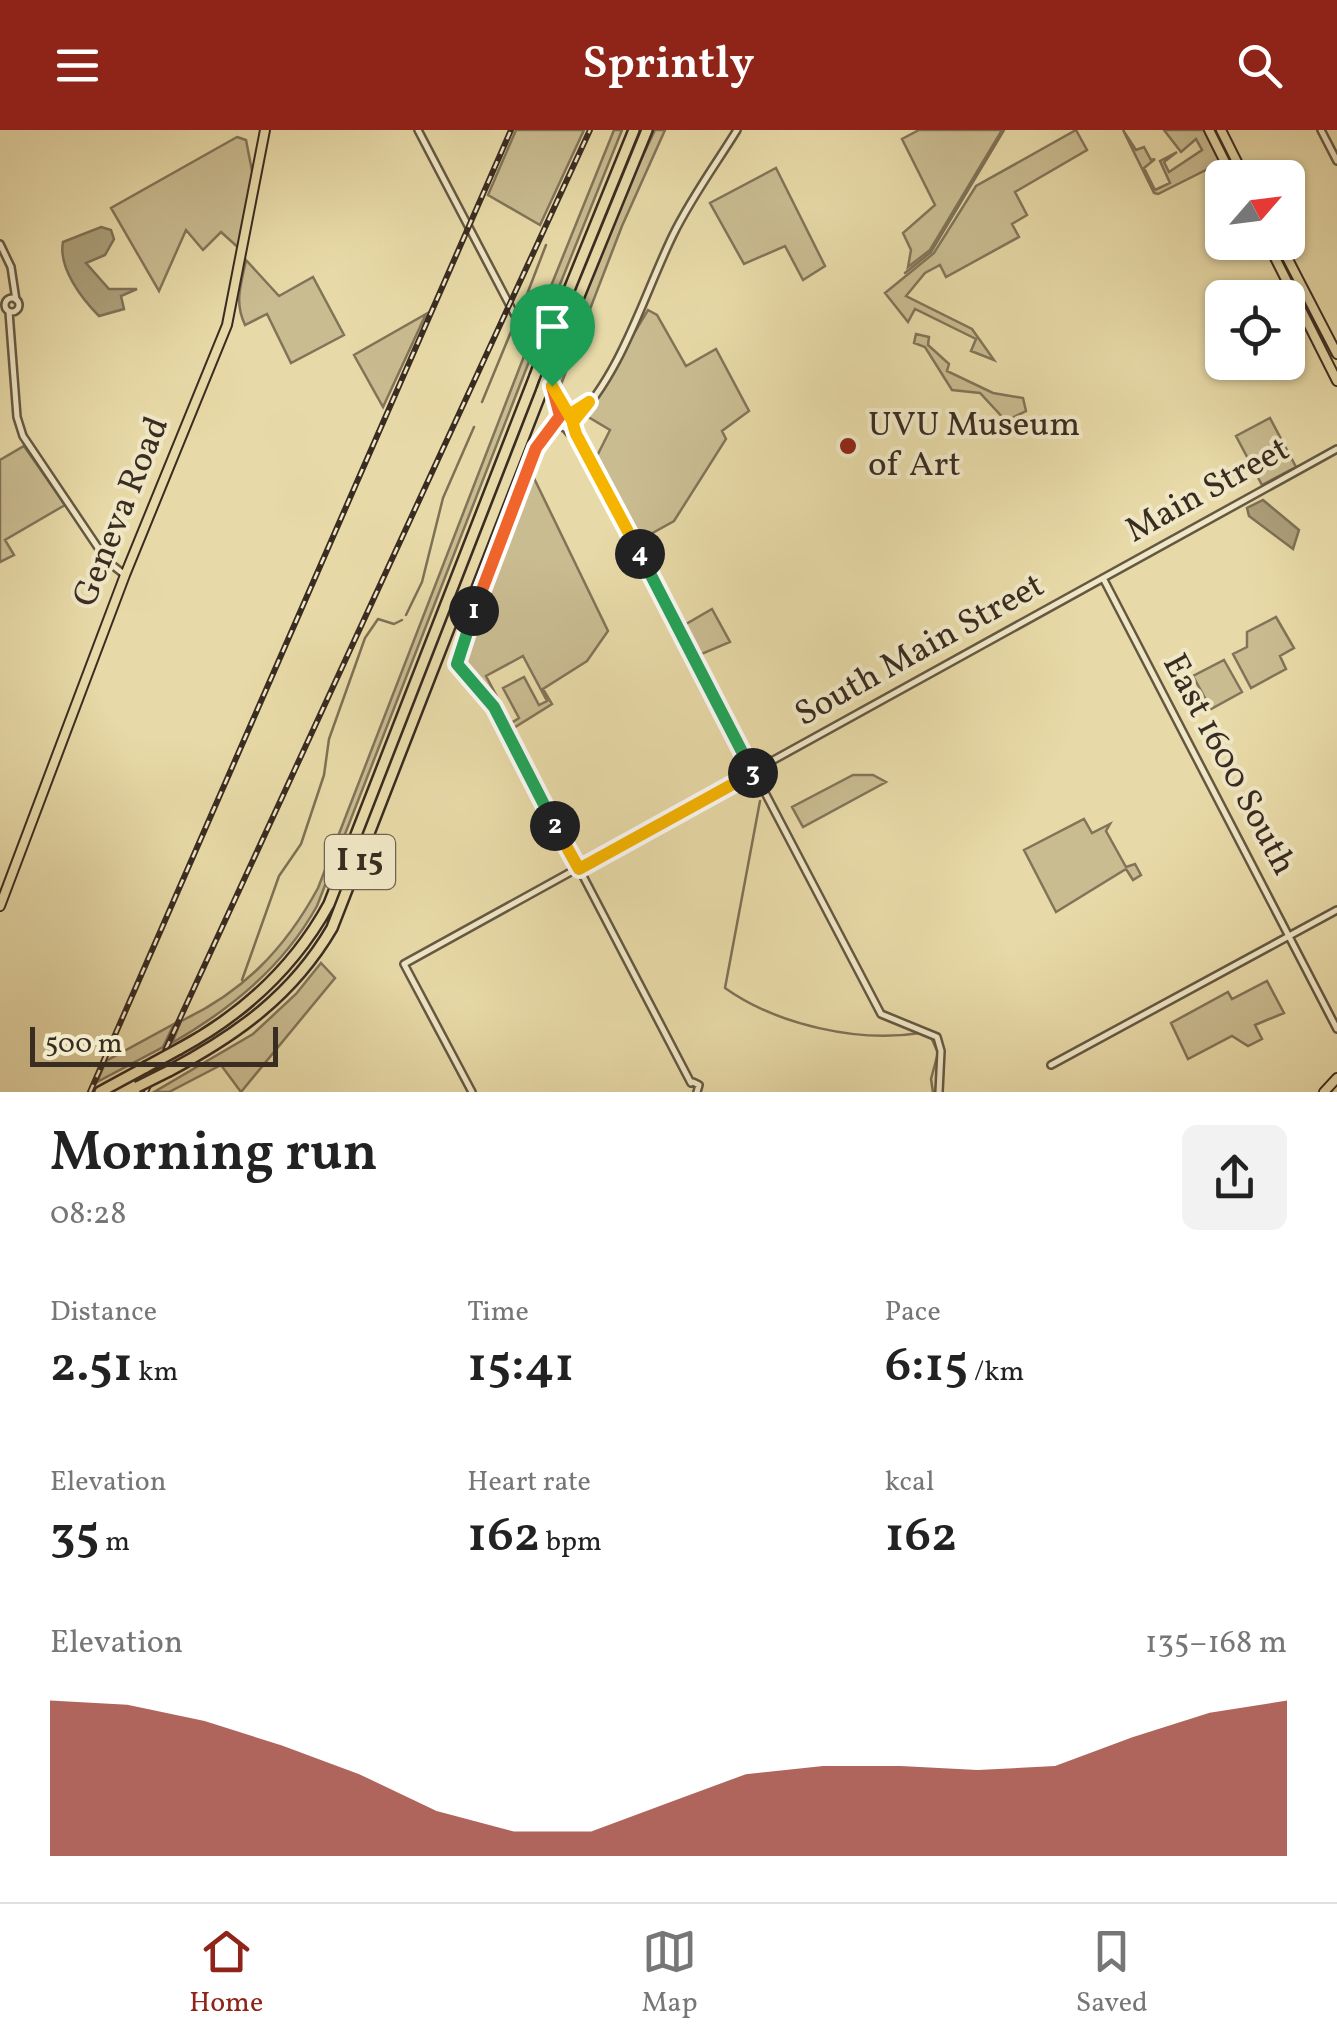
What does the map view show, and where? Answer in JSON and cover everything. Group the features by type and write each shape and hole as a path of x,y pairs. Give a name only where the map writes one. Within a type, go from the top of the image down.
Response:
{"highway":[{"name":"I 15","path":"100,1092 226,1021 268,986 300,950 328,904 634,130"},
{"name":"I 15","path":"132,1090 233,1035 271,1005 306,967 336,921 547,388 552,362 647,130"}],"main road":[{"name":"Geneva Road","path":"0,906 125,575 230,314 265,130"},
{"path":"1209,130 1224,160"},
{"path":"1221,130 1236,160"},
{"path":"1276,260 1337,381"},
{"path":"1288,260 1337,354"},
{"path":"1324,1092 1337,1078"}],"street":[{"path":"418,130 547,388 564,416 573,423 881,1014 937,1037 941,1052 939,1092"},
{"path":"545,435 573,423 589,402 644,307 678,224 737,130"},
{"path":"1322,130 1337,161"},
{"path":"0,244 8,260 16,300"},
{"path":"8,260 6,306 13,324 20,427 37,462 60,487 107,562 125,575"},
{"path":"6,306 16,300"},
{"path":"6,306 16,300"},
{"path":"589,402 564,416 536,448 456,660 494,707 691,1083 699,1085 694,1092"},
{"path":"564,416 565,428 589,457"},
{"name":"Main Street","path":"1103,578 1337,449"},
{"name":"South Main Street","path":"472,1092 404,964 1103,578"},
{"name":"East 1600 South","path":"1103,578 1337,1029"},
{"path":"1051,1065 1337,910"}],"shaded area":[{"path":"516,130 584,130 540,225 488,195"},
{"path":"614,130 622,130 536,344 530,338"},
{"path":"655,130 665,130 622,226 560,387 554,376 623,198"},
{"path":"919,130 1002,130 930,250 908,267 911,250 903,233 935,205 902,139"},
{"path":"1076,130 1087,150 1015,192 1027,215 1012,224 1019,237 946,277 940,265 925,273 906,296 972,329 994,360 971,351 976,339 915,309 908,322 885,293 934,253 976,186"},
{"path":"1123,130 1136,150 1144,147 1151,160 1155,159 1144,168 1155,190 1170,183 1160,161 1177,152 1164,162 1169,172 1202,150 1196,139 1181,152 1164,130 1204,130 1219,160 1205,160 1205,170 1154,193"},
{"path":"237,137 246,140 254,181 241,250 221,232 203,250 186,230 159,291 111,208"},
{"path":"776,168 825,266 803,280 785,246 744,264 710,203"},
{"path":"101,227 111,230 114,239 105,255 86,263 109,289 137,289 121,296 124,309 99,316 73,282 62,252 63,242"},
{"path":"246,260 279,296 313,277 344,335 291,363 267,314 245,325 239,301"},
{"path":"648,310 657,315 686,366 716,349 749,411 722,431 726,439 674,521 638,541 595,460 610,430 585,415"},
{"path":"426,314 383,407 354,355"},
{"path":"916,334 929,337 928,345 949,364 947,371 993,393 1023,398 1026,411 1006,421 980,393 952,390 925,347 914,343"},
{"path":"526,351 530,359 317,906 288,948 254,985 172,1043 181,1021 224,997 260,966 291,930 318,888"},
{"path":"1270,418 1296,467 1262,485 1236,436"},
{"path":"24,446 65,505 5,540 14,555 0,562 0,460"},
{"path":"532,474 608,631 587,661 543,689 552,704 512,729 460,659","holes":["523,656 547,701 539,705 524,677 503,688 519,718 511,723 486,676"]},
{"path":"1263,500 1299,530 1293,549 1249,516 1247,508"},
{"path":"712,609 730,642 697,656 681,627"},
{"path":"1276,617 1294,648 1280,656 1286,669 1251,688 1233,654 1247,647 1247,632"},
{"path":"1224,660 1242,692 1211,709 1193,676"},
{"path":"853,775 873,775 886,782 803,827 792,807"},
{"path":"1084,819 1092,833 1110,824 1106,831 1126,867 1135,864 1141,875 1133,880 1126,869 1056,912 1024,850"},
{"path":"321,963 335,978 241,1092 221,1065 169,1092 154,1092 253,1034 296,994"},
{"path":"1267,981 1284,1013 1255,1025 1262,1039 1248,1046 1232,1036 1188,1059 1171,1023 1228,992 1232,999"},
{"path":"174,1024 163,1047 97,1082 106,1061"}],"waterway":[{"path":"905,273 931,252 1004,130"},
{"path":"519,315 546,245"},
{"path":"482,402 515,322"},
{"path":"406,615 422,582 443,498 474,427"},
{"path":"242,980 279,876 301,844 324,775 329,739 365,638 378,619 394,624 402,620"},
{"path":"760,801 725,988 769,1012 819,1028 871,1035 920,1033"},
{"path":"931,1037 938,1053 931,1079 933,1092"}],"railway":[{"path":"90,1092 511,130"},
{"path":"146,1092 590,130"}],"place":[{"name":"UVU Museum of Art","path":"848,446"}],"route":[{"path":"552,386 560,396 568,414 572,418 573,422 589,402 579,412 569,415 572,418 575,431 754,772 579,869 494,707 456,660 536,448 560,416 552,386"}]}
